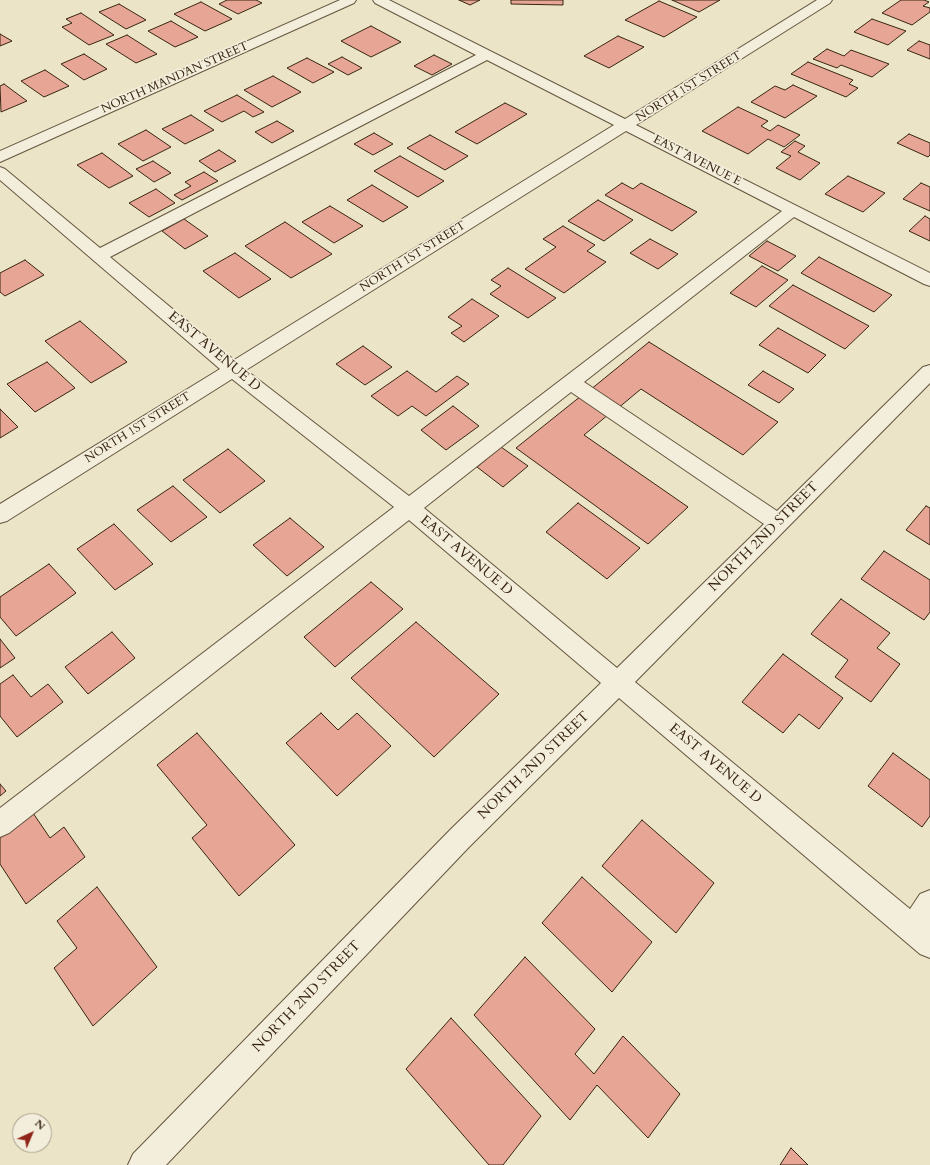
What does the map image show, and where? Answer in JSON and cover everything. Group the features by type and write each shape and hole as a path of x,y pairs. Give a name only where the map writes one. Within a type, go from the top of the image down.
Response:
{"street":[{"name":"NORTH MANDAN STREET","path":"0,157 350,0"},
{"name":"EAST AVENUE E","path":"379,0 930,280"},
{"name":"NORTH 1ST STREET","path":"0,515 826,0"},
{"path":"100,255 486,55"},
{"name":"EAST AVENUE D","path":"0,172 100,255 232,369 408,507 922,936"},
{"path":"0,824 793,210"},
{"name":"NORTH 2ND STREET","path":"144,1165 460,838 930,372"},
{"path":"570,382 779,523"},
{"path":"922,936 930,904"}],"building":[{"path":"227,0 256,0 262,3 238,14 219,4"},
{"path":"459,0 480,0 470,5"},
{"path":"511,0 563,0 563,5 511,4"},
{"path":"672,0 720,0 699,12"},
{"path":"901,0 924,0 929,2 923,6 930,8 930,12 912,25 882,13"},
{"path":"659,1 697,17 664,37 625,20"},
{"path":"201,2 232,19 205,31 174,14"},
{"path":"119,4 146,20 126,29 99,12"},
{"path":"81,13 114,35 89,45 62,27 72,23 66,19"},
{"path":"872,19 906,31 888,45 854,32"},
{"path":"171,21 198,37 175,47 148,31"},
{"path":"371,26 401,42 371,57 341,41"},
{"path":"0,34 12,41 0,46"},
{"path":"127,35 157,54 136,63 106,44"},
{"path":"618,36 644,47 609,68 584,56"},
{"path":"919,41 930,45 930,59 907,50"},
{"path":"827,49 844,56 851,50 889,64 872,77 841,65 837,68 813,59"},
{"path":"84,54 107,69 84,80 61,64"},
{"path":"434,55 452,64 432,75 414,66"},
{"path":"342,57 362,68 348,75 328,64"},
{"path":"307,58 334,72 313,83 287,68"},
{"path":"808,62 853,80 849,84 858,88 846,97 791,74"},
{"path":"45,70 69,86 44,97 21,81"},
{"path":"273,76 301,92 272,107 244,90"},
{"path":"4,84 27,101 1,112 0,86"},
{"path":"793,85 817,96 785,118 751,102 775,86 785,90"},
{"path":"237,95 264,112 253,117 244,111 222,122 204,111"},
{"path":"505,103 527,114 477,144 455,132"},
{"path":"738,107 768,121 761,126 770,131 778,125 800,135 784,147 768,139 748,154 702,131"},
{"path":"191,115 214,130 185,144 162,129"},
{"path":"277,121 294,131 272,143 255,132"},
{"path":"146,130 171,147 143,161 118,144"},
{"path":"374,133 393,144 373,155 354,144"},
{"path":"909,134 930,143 930,155 928,157 897,143"},
{"path":"430,135 468,156 445,170 407,148"},
{"path":"795,141 805,146 798,152 820,163 800,180 776,168 791,156 781,152"},
{"path":"219,150 236,161 215,172 199,161"},
{"path":"102,153 133,176 109,188 77,165"},
{"path":"400,156 444,181 418,197 374,171"},
{"path":"153,161 171,173 154,182 136,169"},
{"path":"204,172 218,181 182,200 174,195 191,186 185,182"},
{"path":"848,176 885,193 863,212 825,194"},
{"path":"622,183 633,189 641,183 697,212 672,231 605,195"},
{"path":"921,183 930,187 930,211 903,199"},
{"path":"372,185 408,207 383,222 347,200"},
{"path":"156,189 175,203 149,217 129,203"},
{"path":"598,200 633,220 604,241 568,221"},
{"path":"330,206 363,226 334,243 302,222"},
{"path":"925,216 930,219 930,241 909,231"},
{"path":"184,219 208,236 185,249 162,231"},
{"path":"285,222 332,254 291,278 245,246"},
{"path":"563,226 595,245 587,251 606,262 564,293 525,269 556,247 543,239"},
{"path":"650,239 678,254 658,269 630,253"},
{"path":"767,241 796,256 778,271 749,256"},
{"path":"235,253 271,279 239,298 203,271"},
{"path":"819,257 892,295 874,312 801,273"},
{"path":"25,260 44,275 5,296 0,292 0,273"},
{"path":"762,266 788,280 756,307 730,293"},
{"path":"508,268 556,298 528,318 490,294 501,286 491,280"},
{"path":"793,285 869,326 845,349 769,306"},
{"path":"472,299 499,316 464,342 451,333 462,326 448,317"},
{"path":"80,321 127,362 91,383 45,341"},
{"path":"778,328 826,355 808,373 759,345"},
{"path":"649,342 778,422 743,455 641,389 617,409 590,390"},
{"path":"363,346 392,367 365,385 336,364"},
{"path":"47,362 75,388 35,412 7,384"},
{"path":"407,371 436,392 457,376 469,384 426,416 412,406 398,416 371,396"},
{"path":"763,371 794,389 779,403 748,385"},
{"path":"581,396 609,414 584,435 688,507 648,544 516,448"},
{"path":"453,406 479,426 446,450 421,430"},
{"path":"0,409 18,427 0,438"},
{"path":"501,447 528,466 503,487 477,467"},
{"path":"228,449 265,481 220,513 183,480"},
{"path":"173,486 207,517 171,542 137,510"},
{"path":"578,503 640,548 607,579 546,532"},
{"path":"926,506 930,508 930,545 906,530"},
{"path":"290,518 324,547 287,576 253,545"},
{"path":"114,524 153,564 115,590 77,549"},
{"path":"884,551 930,580 930,612 924,620 861,579"},
{"path":"49,564 76,593 16,636 0,617 0,597"},
{"path":"371,582 403,609 335,667 304,637"},
{"path":"841,599 890,633 877,648 900,664 871,702 835,677 848,660 811,634"},
{"path":"416,622 499,694 434,757 351,678"},
{"path":"112,632 135,658 88,694 65,667"},
{"path":"0,639 15,658 0,668"},
{"path":"783,654 843,698 819,729 799,714 783,733 742,702"},
{"path":"13,675 31,697 48,684 63,702 17,737 0,716 0,684"},
{"path":"321,713 338,730 357,713 391,746 337,796 286,743"},
{"path":"197,733 295,845 239,896 192,838 207,825 157,765"},
{"path":"893,753 930,780 930,816 922,827 868,786"},
{"path":"0,784 6,791 0,796"},
{"path":"33,813 50,838 64,827 85,857 26,904 0,864 0,838"},
{"path":"642,820 714,883 676,933 602,866"},
{"path":"582,877 652,942 612,992 542,923"},
{"path":"97,887 157,967 93,1026 54,968 77,948 57,921"},
{"path":"525,957 595,1029 575,1054 594,1074 623,1036 680,1094 648,1138 597,1085 570,1120 474,1015"},
{"path":"451,1018 541,1116 503,1165 489,1165 406,1069"},
{"path":"791,1148 808,1165 780,1165"}]}
